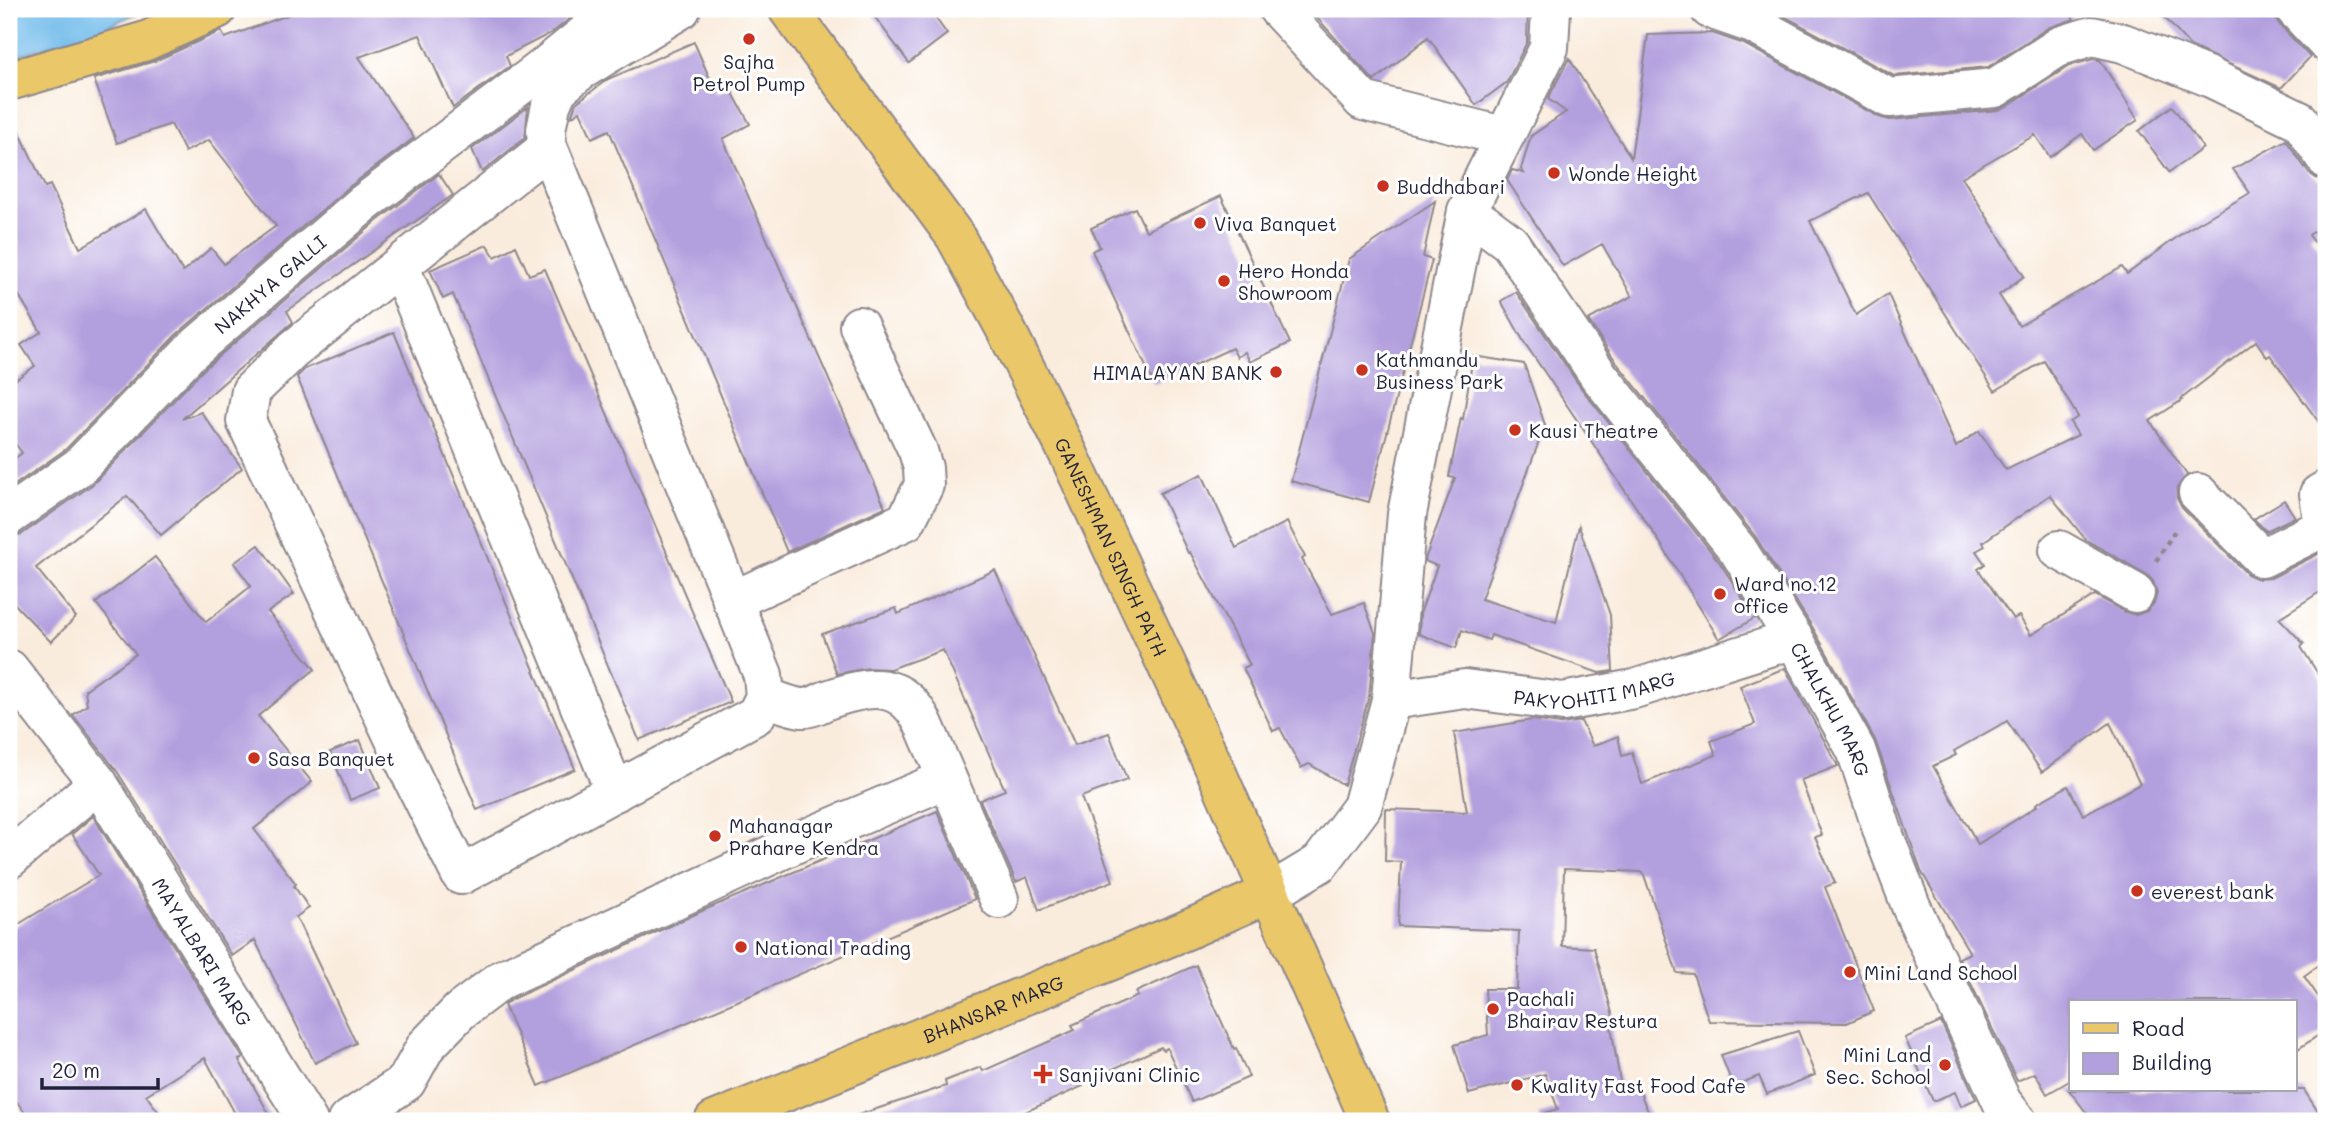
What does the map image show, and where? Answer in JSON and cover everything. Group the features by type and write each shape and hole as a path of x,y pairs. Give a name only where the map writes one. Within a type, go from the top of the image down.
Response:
{"main road":[{"path":"9,81 146,41 218,9"},
{"name":"GANESHMAN SINGH PATH","path":"788,9 955,236 1006,330 1069,455 1270,893 1370,1121"},
{"name":"BHANSAR MARG","path":"714,1121 1182,932 1270,893"},
{"path":"1348,1121 1352,1080"}],"street":[{"name":"NAKHYA GALLI","path":"9,516 79,466 190,352 363,204 543,68 616,9"},
{"path":"547,145 540,154 400,267 292,350 251,391 246,421 416,785 461,875 756,715 765,697 763,675 547,145 546,130 551,105 558,89 580,71 681,9"},
{"path":"1278,9 1363,101 1503,136"},
{"path":"1270,893 1320,863 1362,807 1391,700 1407,514 1467,211 1549,48 1552,9"},
{"path":"1710,9 1753,24 1889,98 1995,88 2060,46 2092,36 2123,43 2209,77 2313,113 2326,159"},
{"path":"2295,9 2326,42"},
{"name":"CHALKHU MARG","path":"1467,211 1510,243 1599,376 1738,550 1794,639 1856,750 1911,906 2002,1102 2017,1121"},
{"path":"400,267 615,792"},
{"path":"732,601 906,521 915,506 924,485 918,450 859,326"},
{"path":"2198,493 2262,558 2324,527 2319,494 2326,490"},
{"path":"2059,550 2135,593"},
{"name":"PAKYOHITI MARG","path":"1391,700 1465,688 1563,702 1634,689 1794,639"},
{"name":"MAYALBARI MARG","path":"9,669 98,783 308,1121"},
{"path":"765,697 803,708 875,688 901,695 915,708 999,899"},
{"path":"347,1121 406,1082 426,1046 460,1011 501,980 814,835 947,779"},
{"path":"9,859 98,783"}],"path":[{"path":"2135,593 2198,493"}],"water":[{"path":"9,9 146,9 91,34 9,58"}],"building":[{"path":"304,9 582,9 553,32 506,56 510,66 453,108 420,35 359,57 414,138 349,187 176,335 66,449 9,489 9,463 22,453 9,435 9,384 35,366 21,345 41,332 9,279 9,109 45,187 50,185 80,248 146,209 183,272 211,248 224,264 276,226 209,140 185,152 171,124 117,143 94,79 155,61 221,31 225,38"},
{"path":"869,9 929,9 947,34 909,63"},
{"path":"1309,9 1528,9 1527,42 1507,82 1476,105 1428,37 1374,81"},
{"path":"1771,9 2067,9 2074,19 2048,28 1988,67 1894,76"},
{"path":"2157,9 2274,9 2279,24 2310,57 2281,88 2190,46"},
{"path":"1712,33 1744,44 1879,117 1890,120 1998,110 2069,66 2093,59 2100,60 2138,120 2093,150 2082,134 2050,157 2035,135 1962,177 2024,276 1999,295 2019,326 2122,267 2127,274 2188,229 2250,193 2233,169 2286,140 2308,172 2326,181 2326,223 2309,235 2326,259 2326,432 2270,355 2267,357 2256,341 2182,400 2150,421 2187,475 2177,488 2177,498 2182,508 2247,574 2258,579 2271,578 2326,550 2326,588 2279,618 2304,644 2301,647 2326,686 2326,960 2304,976 2326,1008 2326,1030 2296,1050 2296,1000 2069,1000 2069,1081 2047,1094 2035,1073 2017,1081 1959,958 1970,953 1921,871 1875,740 1813,628 1755,536 1617,363 1588,320 1632,296 1602,244 1563,266 1507,180 1512,170 1524,173 1521,169 1531,136 1566,112 1548,99 1569,58 1631,158 1648,35","holes":["1868,193 1995,391 2044,361 2078,417 2070,422 2078,435 2006,470 1979,431 1956,447 1888,294 1856,315 1810,221","2050,495 2086,540 2146,574 2153,581 2157,593 2154,603 2147,611 2136,615 2125,612 2095,595 2031,635 2019,616 2013,619 1978,569 1985,564 1976,551 1985,546 1983,542","2007,721 2042,772 2110,723 2140,784 2083,815 2068,786 2036,804 2037,806 1978,844 1933,766 1956,755 1954,751"]},
{"path":"694,42 716,93 729,86 750,124 723,139 885,507 787,552 609,130 592,138 580,111 571,117 576,103 608,79"},
{"path":"2172,106 2203,148 2169,172 2139,131"},
{"path":"528,107 525,138 482,172 472,149"},
{"path":"439,174 453,195 287,311 293,322 182,419 201,412 242,468 161,535 127,496 36,568 76,617 51,642 9,598 9,537 22,534 93,484 205,368 377,221"},
{"path":"1221,196 1290,343 1250,362 1245,352 1237,357 1232,348 1154,384 1092,251 1100,247 1091,228 1135,208 1146,231"},
{"name":"Kathmandu Business Park","path":"1435,201 1423,257 1432,260 1369,502 1291,481 1349,259"},
{"path":"487,245 495,257 516,246 529,275 545,269 731,702 639,740 453,294 443,299 430,270"},
{"path":"1516,292 1581,388 1720,563 1755,618 1719,639 1659,541 1524,342 1501,301"},
{"path":"394,332 575,769 477,810 297,377 305,369"},
{"path":"1473,356 1524,364 1545,425 1481,599 1556,622 1579,526 1610,615 1613,671 1599,673 1491,635 1489,640 1462,630 1456,648 1419,634 1420,614 1437,566 1425,559 1455,478 1449,477 1461,418 1463,419"},
{"path":"1202,474 1236,548 1287,522 1305,557 1302,559 1332,614 1364,603 1375,633 1369,696 1344,785 1309,764 1301,768 1280,728 1273,731 1243,668 1250,665 1190,552 1188,553 1160,493"},
{"path":"2284,500 2295,517 2266,531 2254,519"},
{"path":"259,545 294,594 268,612 315,669 258,716 312,782 254,829 296,884 294,886 309,908 296,917 356,1043 315,1063 255,940 232,956 117,771 73,715 87,705 85,690 136,654 96,603 155,557 206,622 251,586 234,563"},
{"path":"995,570 1075,745 1109,733 1127,780 1081,797 1113,881 1039,910 1027,877 1016,882 980,800 1005,790 943,650 890,669 868,668 837,674 822,634 896,608 898,614"},
{"path":"1785,668 1838,766 1801,780 1822,835 1815,837 1835,883 1825,887 1874,1011 1847,1023 1709,1021 1693,974 1677,973 1643,872 1564,869 1562,946 1594,948 1614,1020 1610,1020 1621,1088 1636,1083 1652,1121 1540,1121 1539,1115 1558,1109 1545,1074 1469,1094 1454,1045 1488,1035 1485,989 1517,989 1519,931 1398,926 1401,862 1385,861 1386,809 1467,812 1454,733 1532,720 1561,724 1581,721 1593,746 1618,736 1622,756 1632,753 1642,784 1716,755 1711,741 1755,724 1740,686"},
{"path":"360,740 380,788 350,800 330,752"},
{"name":"National Trading","path":"937,811 975,899 539,1086 504,1005 512,999 702,911"},
{"path":"93,816 243,1058 239,1060 273,1121 239,1121 205,1058 146,1095 165,1121 31,1121 9,1091 9,930 99,875 72,834"},
{"path":"1196,965 1249,1077 1192,1102 1167,1048 1163,1050 1161,1047 1005,1121 859,1121 858,1115 946,1086 945,1081 981,1067 983,1071 1075,1030 1072,1025 1138,996 1136,992"},
{"name":"Mini Land Sec. School","path":"1941,1022 1976,1099 1961,1106 1955,1092 1933,1101 1905,1038"},
{"path":"1798,1031 1815,1075 1767,1094 1759,1076 1733,1086 1721,1055"},
{"path":"2304,1090 2324,1121 2093,1121 2071,1092"}],"place":[{"name":"Sajha Petrol Pump","path":"749,39"},
{"name":"Wonde Height","path":"1554,173"},
{"name":"Buddhabari","path":"1383,186"},
{"name":"Viva Banquet","path":"1200,223"},
{"name":"Hero Honda Showroom","path":"1224,281"},
{"name":"Kathmandu Business Park","path":"1362,370"},
{"name":"HIMALAYAN BANK","path":"1276,372"},
{"name":"Kausi Theatre","path":"1515,430"},
{"name":"Ward no.12 office","path":"1720,594"},
{"name":"Sasa Banquet","path":"254,758"},
{"name":"Mahanagar Prahare Kendra","path":"715,836"},
{"name":"everest bank","path":"2137,891"},
{"name":"National Trading","path":"741,947"},
{"name":"Mini Land School","path":"1850,972"},
{"name":"Pachali Bhairav Restura","path":"1493,1009"},
{"name":"Mini Land Sec. School","path":"1945,1065"},
{"name":"Sanjivani Clinic","path":"1043,1074"},
{"name":"Kwality Fast Food Cafe","path":"1517,1085"}]}
